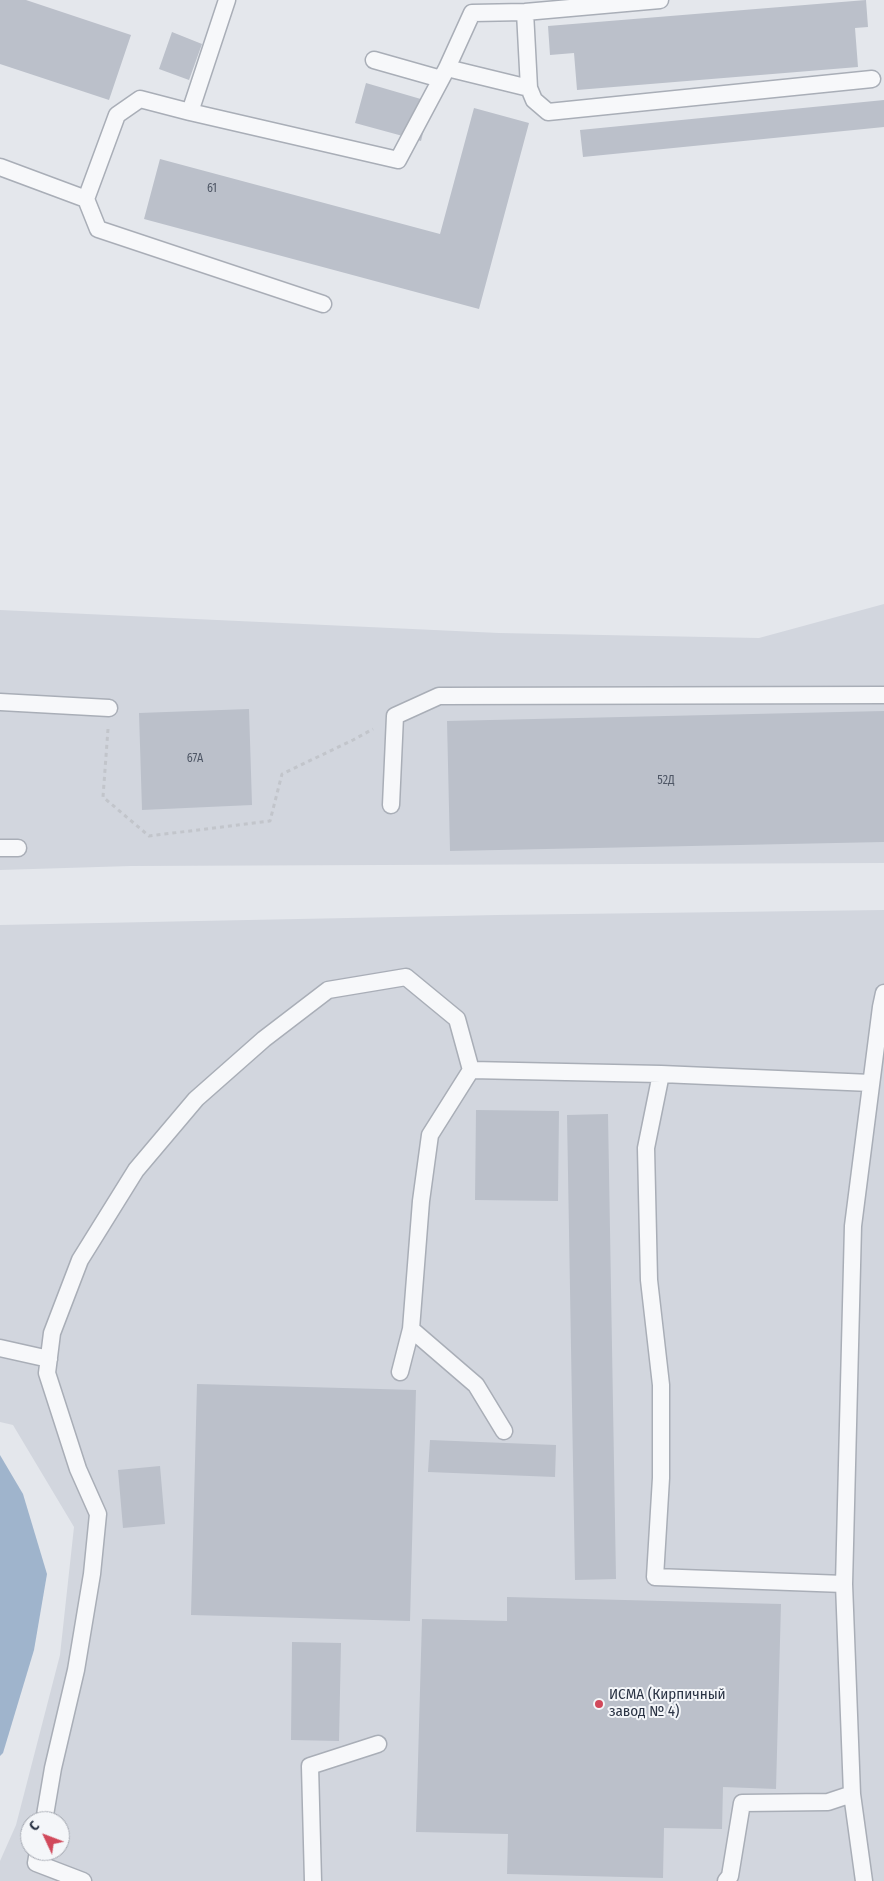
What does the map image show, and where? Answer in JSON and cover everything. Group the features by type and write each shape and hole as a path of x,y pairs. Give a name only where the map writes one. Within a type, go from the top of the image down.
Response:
{"lane":[{"path":"190,112 226,0"},
{"path":"323,304 98,229 86,199 117,115 140,98 190,112 398,160 444,74 472,13 525,12 660,0"},
{"path":"525,12 529,88 534,100 548,112 872,79"},
{"path":"374,60 529,88"},
{"path":"0,168 86,199"},
{"path":"390,805 395,716 438,696 884,695"},
{"path":"0,702 109,708"},
{"path":"0,848 18,848"},
{"path":"46,1811 53,1768 76,1670 92,1574 98,1514 78,1469 47,1373 52,1333 80,1260 136,1170 196,1099 264,1039 328,990 406,977 456,1019 471,1070 430,1135 421,1201 411,1329 400,1372"},
{"path":"864,1881 852,1794 844,1584 853,1226 880,1007 884,993"},
{"path":"471,1070 661,1074 871,1083"},
{"path":"661,1074 646,1148 649,1280 661,1385 661,1478 655,1577 844,1584"},
{"path":"411,1329 476,1385 504,1430"},
{"path":"0,1348 49,1358"},
{"path":"313,1881 310,1766 378,1744"},
{"path":"726,1881 730,1876 742,1803 828,1802 852,1794"},
{"path":"36,1861 83,1881"}],"path":[{"path":"109,708 102,797 149,836 270,821 282,774 353,740 395,716"}],"shaded area":[{"path":"884,604 884,863 131,866 0,870 0,610 499,633 759,638"},
{"path":"884,910 884,1881 0,1881 0,1861 16,1825 60,1655 74,1527 13,1425 0,1422 0,925 497,915"}],"water":[{"path":"0,1455 23,1494 47,1574 34,1650 3,1753 0,1756"}],"building":[{"path":"0,0 26,0 131,35 109,100 0,64"},
{"path":"866,0 868,27 855,28 858,67 577,90 574,53 550,55 548,26"},
{"path":"172,32 202,44 189,80 159,69"},
{"path":"366,83 431,102 421,141 355,123"},
{"path":"884,100 884,127 583,157 580,130"},
{"path":"474,108 529,123 479,309 144,219 160,159 440,234"},
{"path":"249,709 252,805 142,810 139,713"},
{"path":"884,711 884,842 450,851 447,721"},
{"path":"476,1110 559,1111 558,1201 475,1200"},
{"path":"608,1114 616,1579 575,1580 567,1115"},
{"path":"197,1384 416,1390 410,1621 191,1615"},
{"path":"430,1440 556,1445 555,1477 428,1472"},
{"path":"160,1466 165,1524 123,1528 118,1470"},
{"name":"ИСМА (Кирпичный завод № 4)","path":"507,1597 781,1604 776,1789 723,1787 722,1829 664,1828 663,1878 507,1874 508,1834 416,1832 422,1619 507,1621"},
{"path":"292,1642 341,1643 339,1741 291,1740"}],"place":[{"name":"ИСМА (Кирпичный завод № 4)","path":"599,1704"}]}
